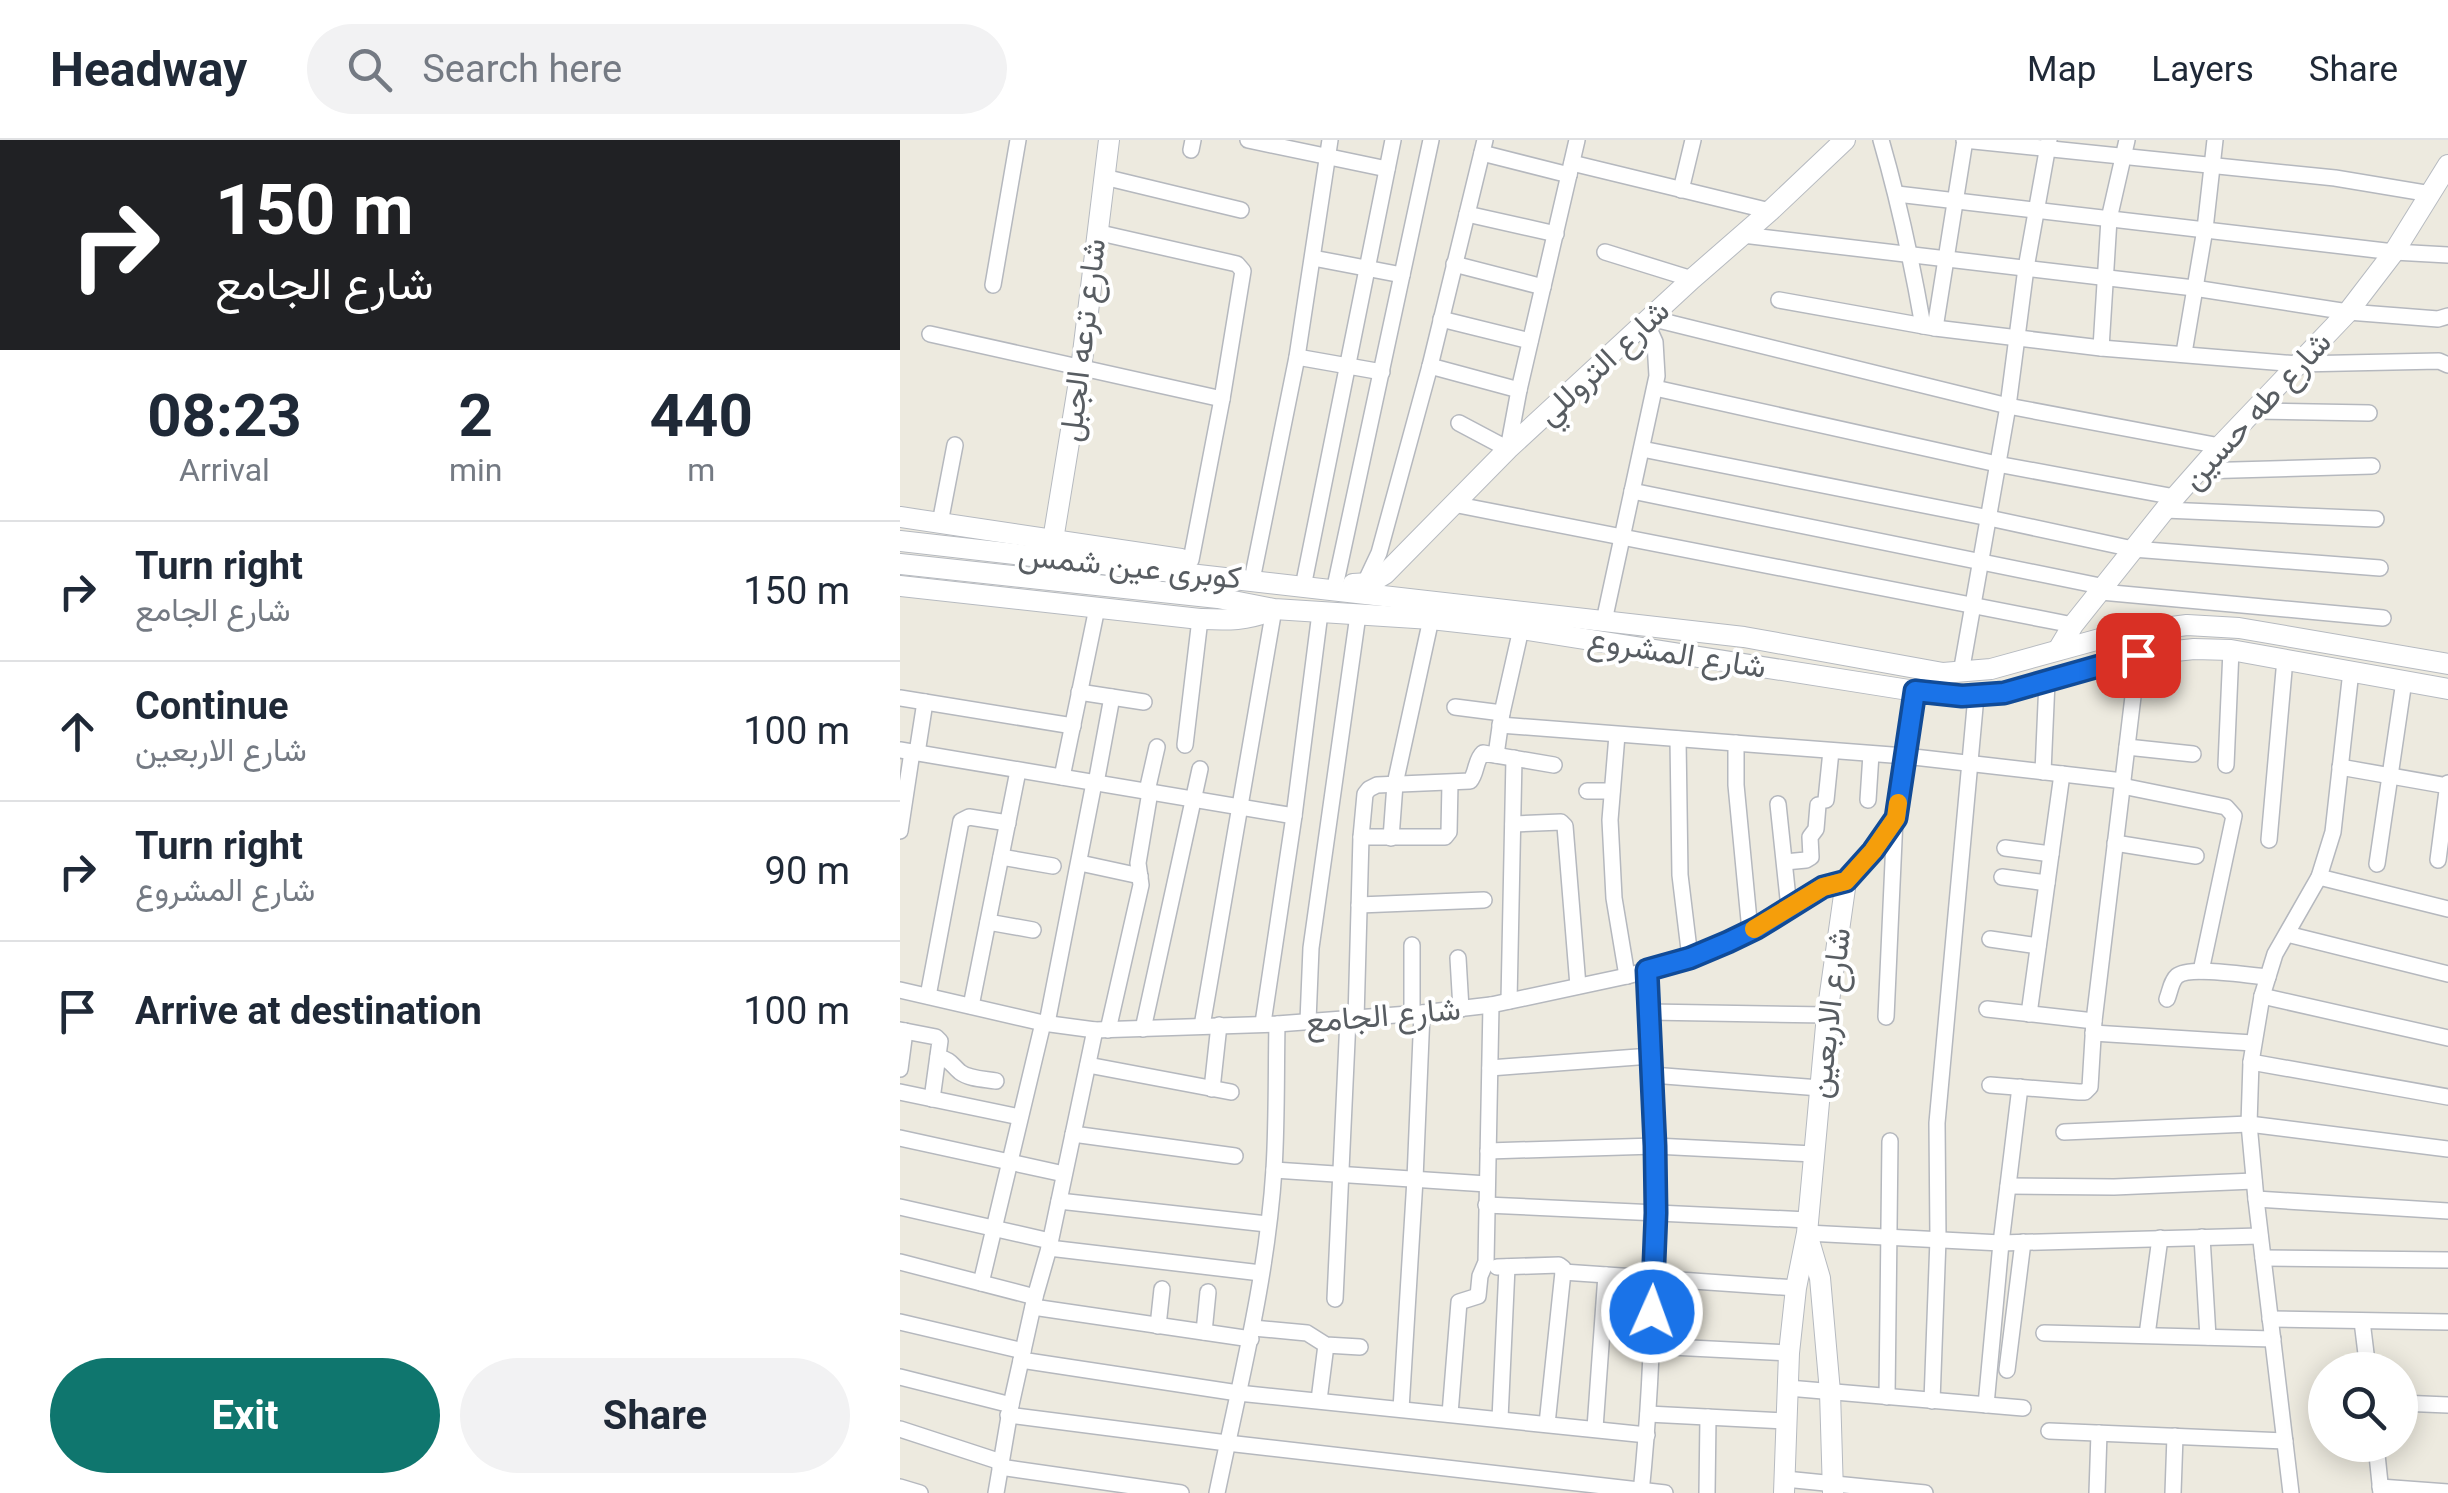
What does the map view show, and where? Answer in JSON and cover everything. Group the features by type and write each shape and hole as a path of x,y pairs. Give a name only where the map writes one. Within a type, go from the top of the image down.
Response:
{"street":[{"path":"993,285 1018,140"},
{"name":"شارع ترعه الجبل","path":"1053,540 1082,369 1108,140"},
{"path":"1305,577 1392,140"},
{"path":"1336,582 1430,140"},
{"path":"1458,423 1508,449 1577,140"},
{"path":"1681,190 1693,140"},
{"path":"1881,140 1929,327"},
{"path":"1929,327 1946,259 1965,140 2126,148 2212,167 2335,178 2431,194"},
{"path":"2184,353 2216,140"},
{"path":"1254,141 1328,148 1386,168"},
{"name":"شارع التروللي","path":"1363,588 1386,574 1508,449 1770,211 1838,142"},
{"path":"1960,673 2008,406 2026,268 2048,145"},
{"path":"1363,588 1379,552 1430,366 1483,146 1770,211"},
{"path":"1256,575 1296,357 1328,148"},
{"path":"2101,348 2109,219 2126,148"},
{"name":"شارع طه حسين","path":"2058,650 2170,503 2348,312 2394,252 2448,164"},
{"path":"1104,177 1241,210"},
{"path":"1897,194 2448,255"},
{"path":"1466,214 1556,234"},
{"path":"1096,232 1237,264 1244,276 1191,560"},
{"path":"1744,235 2194,288 2348,312 2438,319 2448,316"},
{"path":"1605,252 1692,279"},
{"path":"1312,258 1402,275"},
{"path":"1454,264 1543,287"},
{"path":"1780,300 1929,327 2101,348 2298,364 2448,364"},
{"path":"1441,320 1530,341"},
{"path":"1604,620 1655,388 1657,353 1648,320 2008,406 2220,446"},
{"path":"930,334 1222,399"},
{"path":"1296,357 1382,372"},
{"path":"1430,366 1519,390"},
{"path":"1655,388 2170,503 2376,519"},
{"path":"2253,412 2368,413"},
{"path":"940,523 955,445"},
{"path":"1642,449 2133,549 2380,568"},
{"path":"2198,471 2372,466"},
{"path":"1632,491 2103,589 2383,618"},
{"path":"1453,504 2073,626"},
{"name":"شارع المشروع","path":"900,518 1191,560 1256,575 1305,577 1363,588 1744,637 1943,673 1991,669 2140,630 2213,626 2448,664"},
{"name":"كوبرى عين شمس","path":"900,541 1363,588"},
{"name":"كوبرى عين شمس","path":"900,564 1218,598 1274,609"},
{"name":"شارع المشروع","path":"900,586 1200,619 1235,621 1274,609 1521,629 1915,691 1976,696 2004,693 2138,655 2194,649 2231,650 2448,688"},
{"path":"1062,777 1097,608"},
{"path":"1202,1026 1274,609"},
{"path":"1217,1493 1252,1334 1268,1224 1274,1170 1270,1023 1320,613"},
{"path":"1308,1022 1312,948 1358,615"},
{"path":"1185,745 1200,619"},
{"path":"1391,838 1395,784 1431,620"},
{"path":"1496,755 1521,629"},
{"path":"2226,765 2231,650"},
{"path":"1990,1084 2088,1090 2138,655"},
{"path":"2269,840 2285,659"},
{"path":"2291,1493 2254,1182 2249,1124 2251,1062 2262,996 2275,954 2319,876 2332,832 2351,671"},
{"path":"2044,772 2047,680"},
{"path":"2377,864 2404,680"},
{"name":"شارع الاربعين","path":"1785,1486 1789,1354 1846,881 1896,818 1915,691"},
{"path":"1079,692 1144,702"},
{"path":"1932,1400 1938,1239 1937,1123 1976,696"},
{"path":"981,1284 1045,1023 1112,697"},
{"path":"900,698 1072,726"},
{"path":"900,832 910,752 925,702"},
{"path":"1455,707 1501,719 1617,735 1905,756 2062,774 2226,807 2232,811 2234,820 2201,972"},
{"path":"1617,735 1610,820 1614,898 1627,976"},
{"path":"1678,739 1680,875 1690,958"},
{"path":"1736,744 1736,785 1750,931"},
{"path":"996,1493 1010,1410 1088,1065 1102,1030 1141,884 1138,862 1157,746"},
{"path":"2126,747 2193,754"},
{"path":"1785,862 1810,858 1810,836 1816,829 1831,751"},
{"path":"910,752 1294,816"},
{"path":"1335,1299 1366,794 1377,785 1470,781 1481,754 1554,765"},
{"path":"1868,800 1872,754"},
{"path":"1509,1001 1514,758"},
{"path":"2340,767 2448,785 2438,860"},
{"path":"1143,1029 1200,769"},
{"path":"971,1006 1018,771"},
{"path":"2029,1014 2062,774"},
{"path":"1361,837 1448,835 1450,782"},
{"path":"1587,790 1612,791"},
{"path":"1778,804 1789,908"},
{"path":"928,996 960,821 969,817 1008,823"},
{"path":"1886,1017 1896,818"},
{"path":"1513,824 1561,822 1565,826 1578,986"},
{"path":"2115,843 2196,856"},
{"path":"2005,848 2052,854"},
{"path":"1001,856 1053,866"},
{"path":"1080,863 1140,876"},
{"path":"2319,876 2448,909"},
{"path":"2002,878 2047,883"},
{"name":"شارع الجامع","path":"900,990 1045,1023 1102,1030 1417,1014 1492,1005 1690,958 1750,931 1823,887 1846,881"},
{"path":"1359,905 1484,900"},
{"path":"988,922 1033,930"},
{"path":"2288,934 2448,974"},
{"path":"1990,940 2038,946"},
{"path":"1400,1409 1415,1179 1417,1014 1412,945"},
{"path":"1458,958 1460,1008"},
{"path":"1642,1492 1656,1213 1647,970"},
{"path":"2168,999 2179,974 2192,971 2268,977"},
{"path":"2262,996 2448,1038"},
{"path":"1450,1414 1460,1302 1479,1294 1484,1268 1492,1005"},
{"path":"1987,1008 2094,1027 2253,1043"},
{"path":"1649,1012 1827,1015"},
{"path":"1212,1090 1219,1025"},
{"path":"900,1069 903,1030 936,1038 940,1044 932,1098"},
{"path":"1490,1068 1651,1056"},
{"path":"938,1057 952,1061 966,1076 996,1081"},
{"path":"2251,1062 2448,1098"},
{"path":"1088,1065 1232,1092"},
{"path":"1652,1075 1820,1088"},
{"path":"1986,1405 2000,1243 2020,1087"},
{"path":"900,1092 1020,1118"},
{"path":"2064,1132 2249,1124 2448,1149"},
{"path":"1073,1134 1235,1156"},
{"path":"900,1138 1064,1174"},
{"path":"1887,1397 1890,1142"},
{"path":"1488,1151 1655,1146 1814,1154"},
{"path":"1274,1170 1486,1184"},
{"path":"2008,1186 2254,1182"},
{"path":"2256,1199 2448,1211"},
{"path":"1059,1200 1268,1224"},
{"path":"1486,1205 1656,1213 1888,1237 2000,1243 2260,1236"},
{"path":"900,1207 1049,1245 1262,1273"},
{"name":"شارع الاربعين","path":"1807,1227 1820,1278 1833,1489"},
{"path":"2202,1237 2208,1337"},
{"path":"2147,1336 2160,1238"},
{"path":"2007,1370 2023,1242"},
{"path":"2263,1258 2448,1260"},
{"path":"900,1262 1034,1302 1158,1326 1204,1332 1307,1333 1326,1345 1360,1346"},
{"path":"1500,1419 1507,1267"},
{"path":"1484,1268 1563,1268 1547,1424"},
{"path":"1563,1272 1796,1288"},
{"path":"1595,1428 1606,1275"},
{"path":"1158,1326 1162,1289"},
{"path":"1204,1332 1208,1292"},
{"path":"2270,1319 2448,1322"},
{"path":"2362,1320 2366,1352"},
{"path":"901,1326 1022,1356 1238,1393 1647,1435"},
{"path":"2044,1333 2273,1339"},
{"path":"1320,1400 1326,1345"},
{"path":"1650,1346 1789,1354"},
{"path":"900,1377 1010,1410 1227,1444 1665,1493"},
{"path":"1788,1388 2023,1408"},
{"path":"2418,1403 2448,1404"},
{"path":"1648,1414 1787,1422"},
{"path":"1708,1416 1708,1493"},
{"path":"900,1429 1000,1464 1181,1493"},
{"path":"2049,1431 2285,1441"},
{"path":"2097,1493 2099,1433"},
{"path":"2174,1493 2175,1436"},
{"path":"2378,1462 2381,1490 2448,1492"},
{"path":"1785,1486 1925,1493"},
{"path":"900,1487 920,1493"}],"slow traffic":[{"path":"1754,929 1823,887 1846,881 1896,818 1898,803"}],"route":[{"path":"1652,1312 1656,1213 1647,970 1728,942 1823,887 1846,881 1896,818 1915,691 1962,696 2004,693 2138,655"}]}
